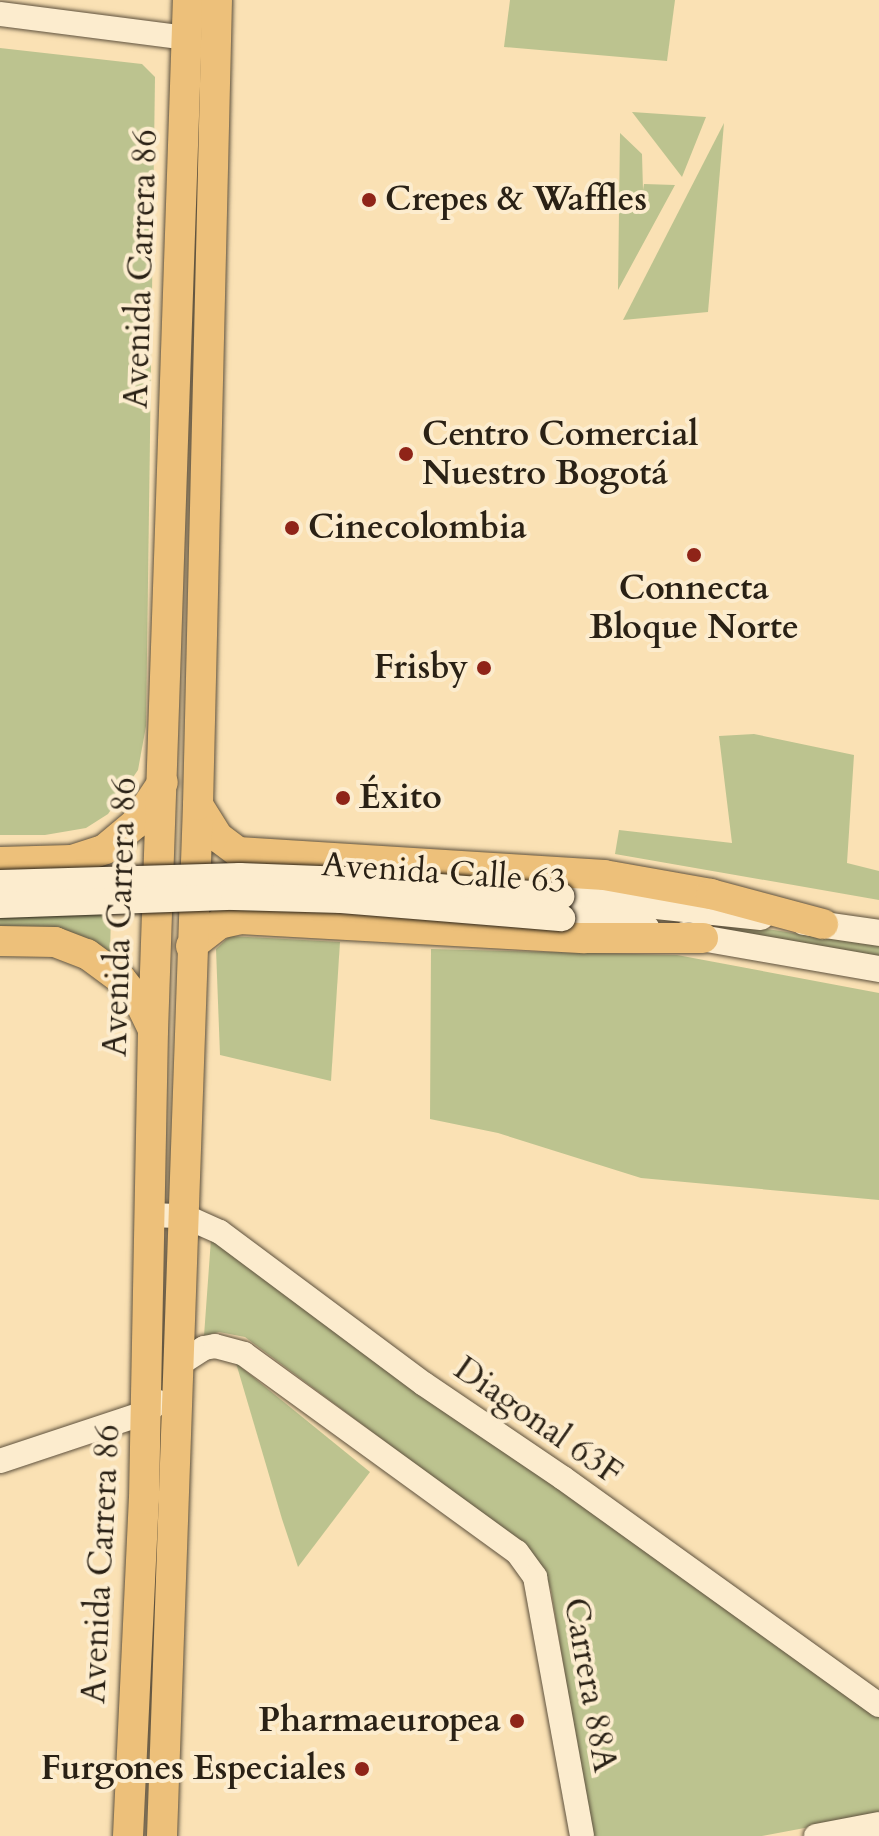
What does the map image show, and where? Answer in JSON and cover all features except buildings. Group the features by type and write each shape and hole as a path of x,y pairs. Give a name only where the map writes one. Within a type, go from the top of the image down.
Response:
{"main road":[{"name":"Avenida Carrera 86","path":"128,1836 147,1412 153,1031 164,780 188,0"},
{"name":"Avenida Carrera 86","path":"162,1836 198,805 217,0"},
{"path":"0,862 72,860 105,849 135,824 164,780"},
{"path":"198,805 218,837 238,852 593,873 711,894 823,924"},
{"name":"Avenida Calle 63","path":"0,883 240,876 346,880 562,907 703,938 879,969"},
{"name":"Avenida Calle 63","path":"0,905 234,897 562,907 823,924 879,933"},
{"path":"191,946 219,924 250,918 584,938 703,938"},
{"path":"0,941 55,942 87,954 121,979 134,993 153,1031"}],"street":[{"path":"0,14 187,38"},
{"name":"Diagonal 63F","path":"150,1215 184,1216 220,1232 424,1384 563,1478 879,1705"},
{"name":"Carrera 88A","path":"178,1376 204,1348 230,1348 244,1354 517,1552 535,1577 582,1836"},
{"path":"0,1461 147,1412 178,1376"},
{"path":"816,1836 879,1824"}],"green space":[{"path":"510,0 675,0 667,61 504,47"},
{"path":"0,48 142,64 155,77 146,726 138,770 108,814 86,828 45,835 0,835"},
{"path":"632,112 706,117 682,177"},
{"path":"724,123 708,312 623,320"},
{"path":"620,133 642,154 643,190 644,184 675,185 618,290"},
{"path":"754,734 854,755 847,863 879,871 879,900 615,854 619,830 732,843 719,736"},
{"path":"591,908 695,918 879,946 879,958"},
{"path":"111,913 110,956 0,934 0,916"},
{"path":"230,936 340,942 331,1081 220,1055 216,949"},
{"path":"431,949 677,955 879,993 879,1200 641,1178 498,1133 430,1119"},
{"path":"211,1239 879,1712 879,1814 762,1836 592,1836 551,1590 543,1568 524,1545 245,1337 219,1332 204,1336"},
{"path":"236,1363 370,1472 298,1567 282,1519"}],"place":[{"name":"Crepes & Waffles","path":"369,200"},
{"name":"Centro Comercial Nuestro Bogotá","path":"406,454"},
{"name":"Cinecolombia","path":"292,528"},
{"name":"Connecta Bloque Norte","path":"694,555"},
{"name":"Frisby","path":"484,668"},
{"name":"Éxito","path":"343,798"},
{"name":"Pharmaeuropea","path":"517,1721"},
{"name":"Furgones Especiales","path":"362,1769"}]}
